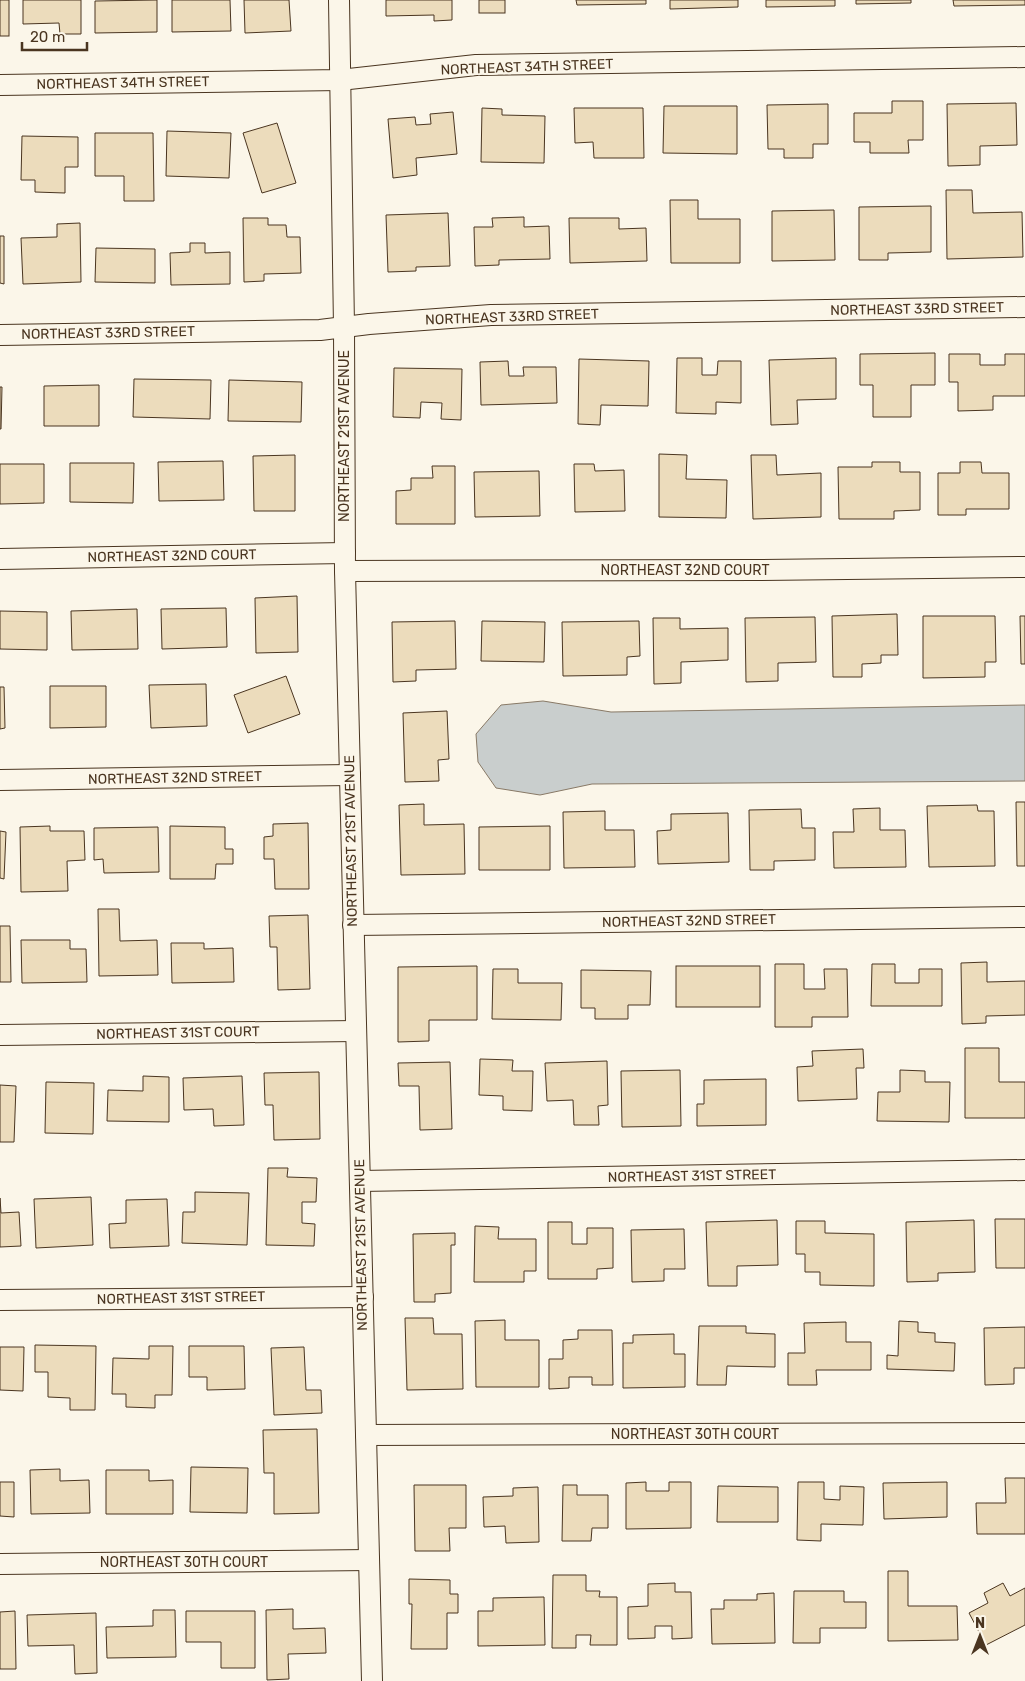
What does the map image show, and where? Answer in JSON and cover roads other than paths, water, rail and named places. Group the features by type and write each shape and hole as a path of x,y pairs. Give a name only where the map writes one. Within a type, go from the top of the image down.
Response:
{"street":[{"name":"NORTHEAST 21ST AVENUE","path":"338,0 344,327 345,562 372,1681"},
{"name":"NORTHEAST 34TH STREET","path":"0,85 340,80 476,65 1025,57"},
{"name":"NORTHEAST 33RD STREET","path":"0,334 320,330 491,315 1025,307"},
{"name":"NORTHEAST 32ND COURT","path":"0,559 345,562 758,570 1025,567"},
{"name":"NORTHEAST 32ND STREET","path":"0,780 350,775"},
{"name":"NORTHEAST 32ND STREET","path":"354,925 1025,917"},
{"name":"NORTHEAST 31ST COURT","path":"0,1035 356,1031"},
{"name":"NORTHEAST 31ST STREET","path":"360,1181 1025,1170"},
{"name":"NORTHEAST 31ST STREET","path":"0,1300 363,1297"},
{"name":"NORTHEAST 30TH COURT","path":"366,1435 1025,1434"},
{"name":"NORTHEAST 30TH COURT","path":"0,1564 369,1560"}]}
